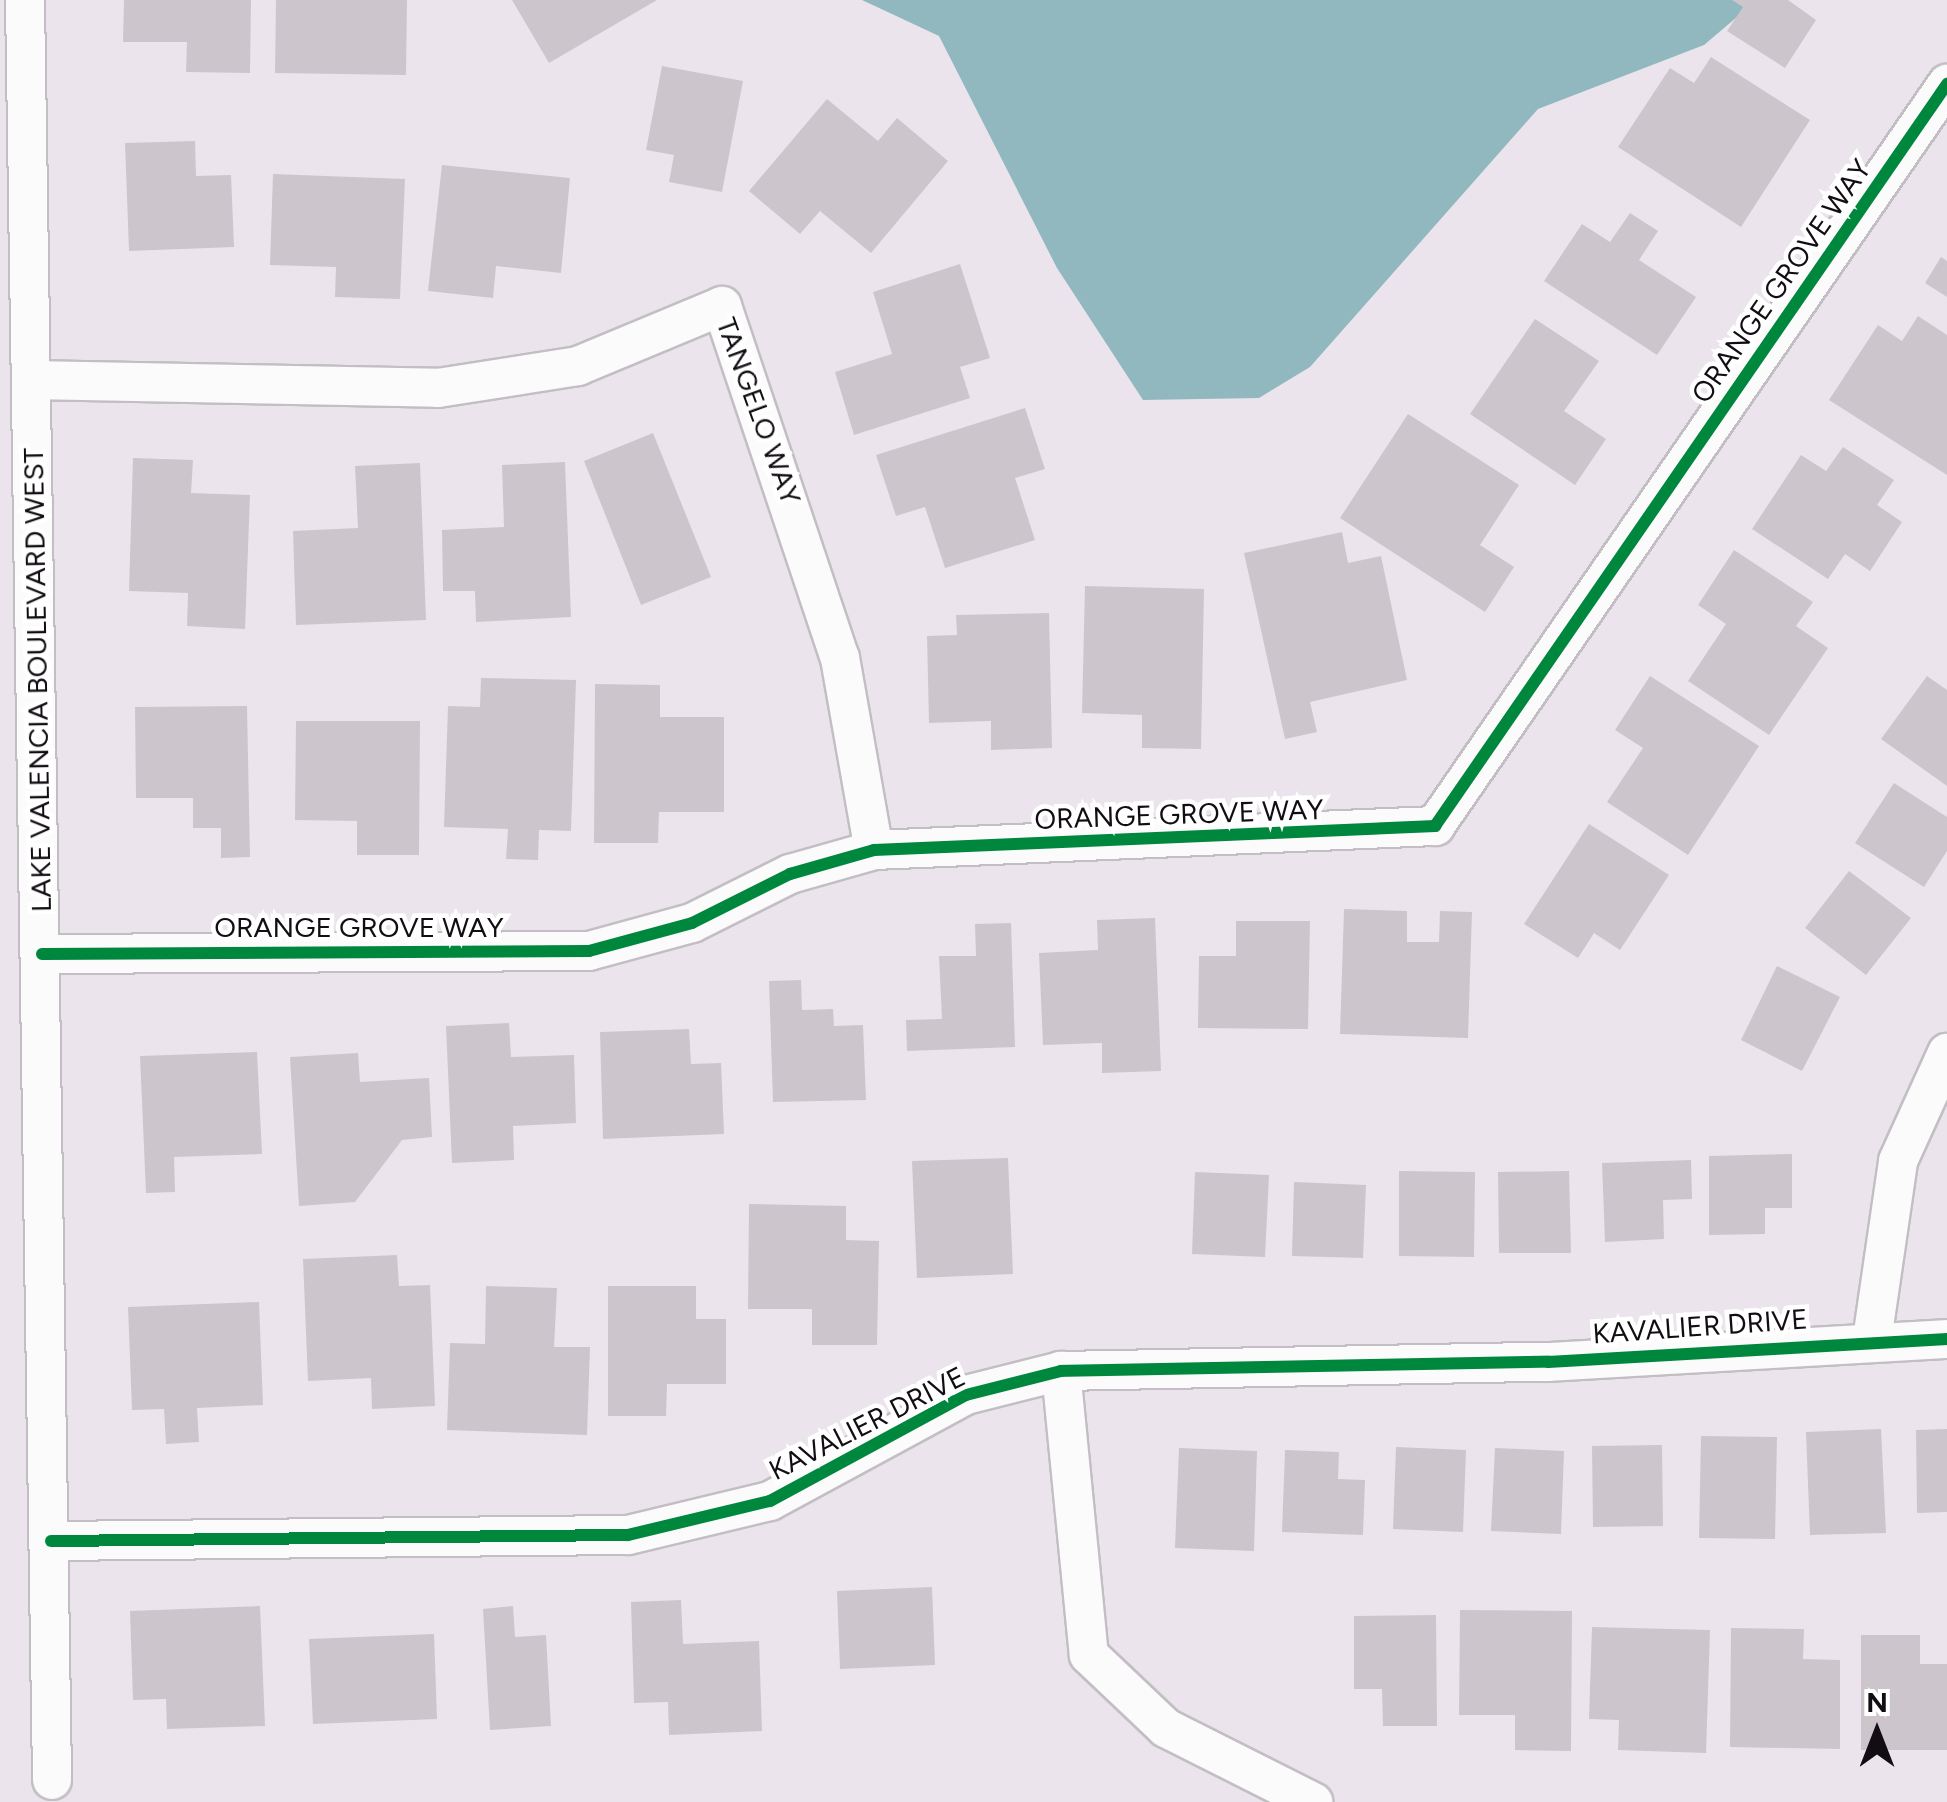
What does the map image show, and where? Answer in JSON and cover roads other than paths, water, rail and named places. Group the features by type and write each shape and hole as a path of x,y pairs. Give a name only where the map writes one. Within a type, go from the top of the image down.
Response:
{"street":[{"name":"LAKE VALENCIA BOULEVARD WEST","path":"25,0 52,1780"},
{"name":"ORANGE GROVE WAY","path":"42,954 588,951 692,923 790,874 874,850 1435,826 1947,84"},
{"name":"TANGELO WAY","path":"31,380 438,388 578,366 722,306 840,658 874,850"},
{"path":"1872,1340 1898,1161 1947,1054"},
{"name":"KAVALIER DRIVE","path":"50,1541 628,1535 770,1501 966,1395 1060,1371 1548,1362 1872,1340 1947,1339"},
{"path":"1060,1371 1088,1655 1166,1728 1313,1802"}],"water":[{"path":"862,0 1757,0 1704,45 1538,109 1310,367 1259,398 1143,400 1057,268 939,36"}]}
